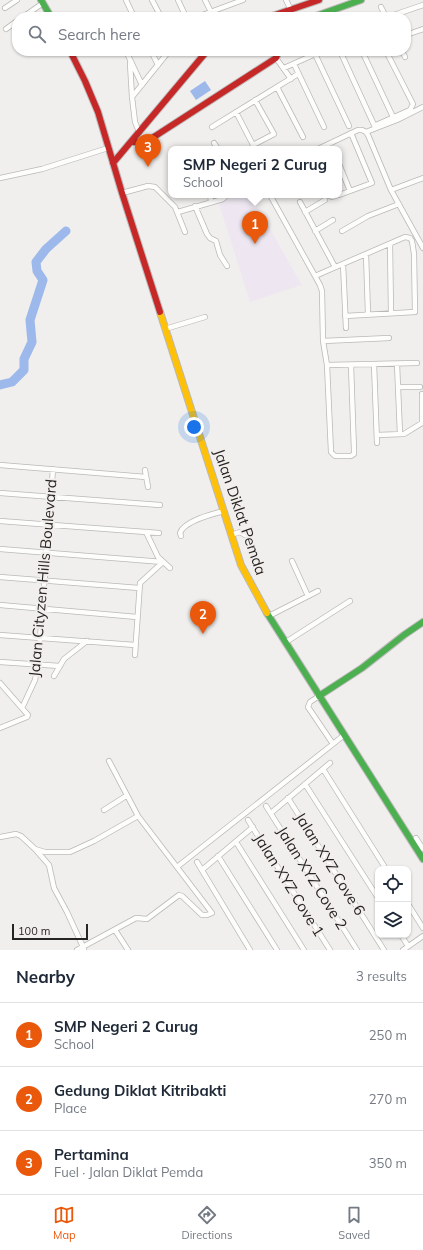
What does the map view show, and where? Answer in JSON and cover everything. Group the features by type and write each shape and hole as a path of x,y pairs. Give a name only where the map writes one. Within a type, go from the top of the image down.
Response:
{"street":[{"path":"5,8 17,0"},
{"path":"126,0 132,12"},
{"path":"152,0 158,12"},
{"path":"178,0 184,12"},
{"path":"205,0 211,12 232,2 243,0"},
{"path":"286,0 291,10"},
{"path":"284,12 319,0"},
{"path":"327,12 361,0"},
{"path":"29,12 42,1 48,12"},
{"path":"402,12 423,5"},
{"path":"381,7 384,12"},
{"path":"6,29 12,25"},
{"path":"411,33 423,29"},
{"name":"Jalan Diklat Pemda","path":"73,56 85,80 98,112 122,193 241,565 269,616 423,859"},
{"path":"128,56 142,85"},
{"path":"154,56 158,65"},
{"path":"132,96 165,56"},
{"path":"113,163 203,56"},
{"path":"284,68 311,56"},
{"path":"316,56 349,126"},
{"path":"342,56 375,127"},
{"path":"364,56 392,117"},
{"path":"366,132 392,117 410,110 413,104 389,56"},
{"path":"131,142 146,142 276,58 291,79"},
{"path":"130,60 135,122 139,132"},
{"path":"294,64 324,127"},
{"path":"212,127 298,74"},
{"path":"277,87 303,137"},
{"path":"236,112 253,145 274,134 255,100"},
{"path":"375,127 397,120 423,107"},
{"path":"324,146 358,130 366,132 391,190 423,248"},
{"path":"342,194 372,183 351,133"},
{"path":"0,178 42,169 108,148"},
{"path":"342,171 350,191"},
{"path":"391,190 423,178"},
{"path":"122,193 152,186 163,194 176,207 185,232"},
{"path":"178,212 223,198"},
{"path":"272,198 322,291 323,341 327,365 331,452 335,456 351,456 354,454 351,365"},
{"path":"305,212 325,200"},
{"path":"300,202 335,267"},
{"path":"342,231 368,216 399,204"},
{"path":"196,206 207,234 210,238 216,241 220,255 227,266"},
{"path":"315,231 333,220"},
{"path":"315,276 405,237 410,238 412,241 414,254 415,312 345,316"},
{"path":"390,244 391,313"},
{"path":"366,254 368,314"},
{"path":"343,264 346,328"},
{"path":"165,329 205,317"},
{"path":"323,341 389,338"},
{"path":"327,365 417,363"},
{"path":"374,364 377,443"},
{"path":"397,364 400,434"},
{"path":"398,387 420,387"},
{"path":"377,435 404,434 422,423 422,394"},
{"path":"0,465 146,477"},
{"name":"Jalan Cityzen Hills Boulevard","path":"22,708 35,680 38,664 53,469"},
{"path":"146,470 148,487"},
{"path":"0,493 160,505"},
{"path":"181,536 180,533 182,529 190,524 204,517 224,511"},
{"path":"0,521 159,533"},
{"path":"146,532 158,557 170,568"},
{"path":"231,535 240,532 244,534 251,533"},
{"path":"0,549 163,562"},
{"path":"135,655 140,583 163,562"},
{"path":"292,562 308,596"},
{"path":"0,577 139,588"},
{"path":"269,616 318,591"},
{"path":"286,642 350,601"},
{"path":"0,605 137,617"},
{"path":"333,744 308,707 310,702 362,668 423,622"},
{"path":"0,635 135,645"},
{"path":"54,676 64,659 87,641"},
{"path":"0,662 60,666"},
{"path":"0,683 28,714 27,717 0,727"},
{"path":"177,867 344,735"},
{"path":"77,950 84,949 137,917 147,918 179,895 202,914 207,915 212,913 138,816 126,796 109,761"},
{"path":"271,813 330,763"},
{"path":"323,769 384,866"},
{"path":"305,784 375,893"},
{"path":"104,810 126,796"},
{"name":"Jalan XYZ Cove 6","path":"288,798 384,950"},
{"name":"Jalan XYZ Cove 2","path":"266,806 357,950"},
{"path":"35,849 45,852 70,852 94,841 138,816"},
{"name":"Jalan XYZ Cove 1","path":"248,820 330,950"},
{"path":"202,870 253,827"},
{"path":"0,837 16,834 21,836 35,849 48,865 54,888 68,912 84,949"},
{"path":"416,838 423,849"},
{"path":"236,842 304,950"},
{"path":"218,856 277,950"},
{"path":"197,862 250,950"},
{"path":"411,909 423,928"},
{"path":"115,930 128,950"},
{"path":"403,950 423,936"},
{"path":"403,938 408,946"}],"shaded area":[{"path":"230,198 253,198 302,285 250,302 219,204"}],"water":[{"path":"205,81 211,90 196,100 190,91"}],"waterway":[{"path":"0,385 12,382 24,370 24,359 32,342 30,320 43,280 37,271 36,262 46,249 66,231"}],"traffic: fast":[{"path":"41,0 48,12"},
{"path":"327,12 361,0"},
{"path":"267,613 423,859"},
{"path":"319,696 362,668 423,622"}],"traffic: slow":[{"path":"160,312 241,565 267,613"}],"traffic: jam":[{"path":"284,12 319,0"},
{"path":"72,56 98,112 160,312"},
{"path":"113,163 203,56"},
{"path":"131,142 146,142 276,58 277,56"}],"place":[{"name":"Pertamina","path":"148,167"},
{"name":"SMP Negeri 2 Curug","path":"255,244"},
{"name":"Gedung Diklat Kitribakti","path":"203,634"}]}
